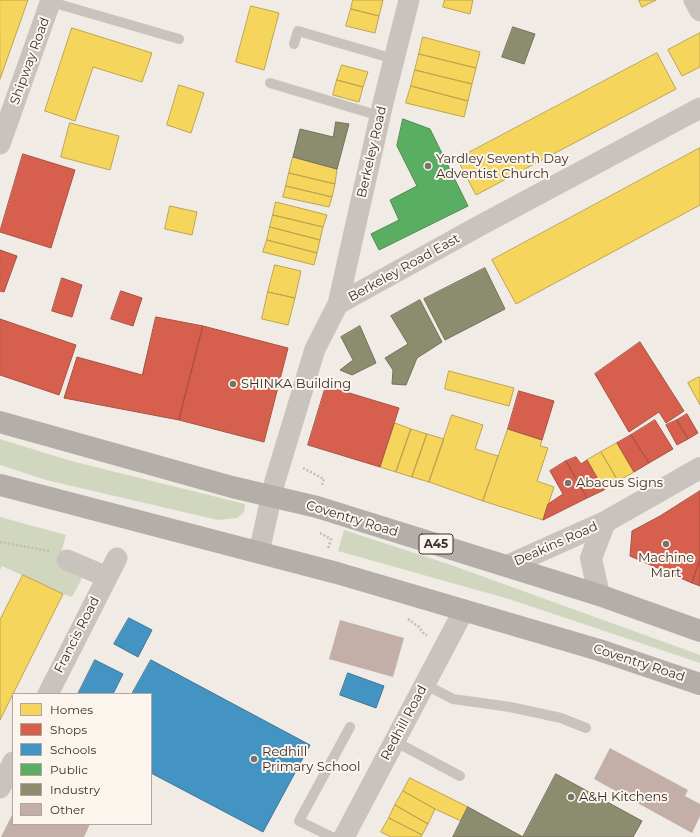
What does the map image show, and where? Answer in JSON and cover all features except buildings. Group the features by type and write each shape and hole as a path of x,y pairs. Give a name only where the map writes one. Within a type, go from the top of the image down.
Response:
{"highway":[{"name":"Coventry Road","path":"0,422 232,487 317,507 599,595 700,631"},
{"name":"Coventry Road","path":"0,485 337,573 599,650 700,684"}],"street":[{"name":"Berkeley Road","path":"338,304 380,116 409,0"},
{"path":"694,0 700,11"},
{"name":"Shipway Road","path":"0,144 51,1"},
{"name":"Berkeley Road East","path":"258,552 286,441 315,349 338,304 700,108"},
{"name":"Deakins Road","path":"507,566 605,522 700,468"},
{"name":"Deakins Road","path":"599,595 591,558 605,522"},
{"name":"Francis Road","path":"49,693 117,558"},
{"path":"67,560 107,577"},
{"name":"Redhill Road","path":"344,837 464,610"},
{"path":"0,788 12,764"}],"lane":[{"path":"51,1 179,40"},
{"path":"294,44 298,31 394,59"},
{"path":"270,83 380,116"},
{"path":"424,684 453,699 510,707 561,718 586,728"},
{"path":"332,837 299,821 350,726"},
{"path":"394,741 460,776"}],"path":[{"path":"0,542 53,552 67,560"}],"green space":[{"path":"0,439 71,461 245,504 244,512 237,518 218,520 46,480 0,465"},
{"path":"0,517 66,535 58,564 82,578 72,597 54,591 2,566 0,570"},
{"path":"344,530 451,565 700,655 700,663 509,599 338,551"}],"place":[{"name":"Yardley Seventh Day Adventist Church","path":"428,166"},
{"name":"SHINKA Building","path":"233,384"},
{"name":"Abacus Signs","path":"568,483"},
{"name":"Machine Mart","path":"666,544"},
{"name":"Redhill Primary School","path":"254,759"},
{"name":"A&H Kitchens","path":"571,797"}]}
